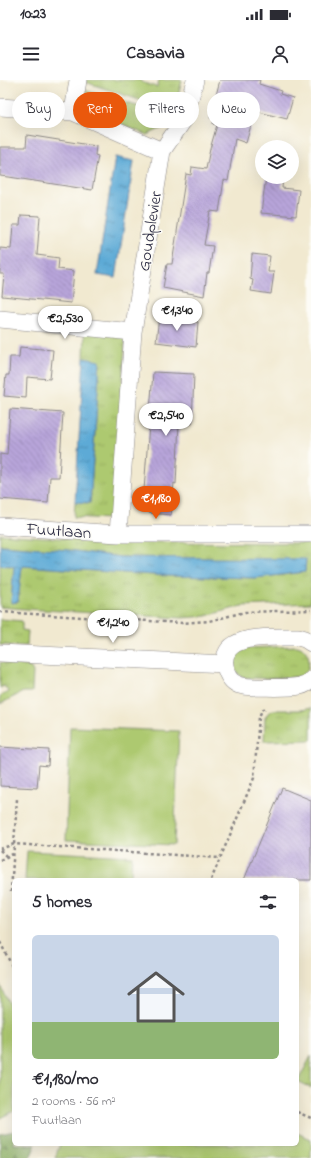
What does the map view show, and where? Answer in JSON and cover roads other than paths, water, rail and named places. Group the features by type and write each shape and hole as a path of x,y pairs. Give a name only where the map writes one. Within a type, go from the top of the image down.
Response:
{"street":[{"path":"76,92 78,80"},
{"name":"Goudplevier","path":"118,534 133,332 162,151 185,118 195,80"},
{"path":"0,107 73,112"},
{"path":"110,128 162,151"},
{"path":"0,319 133,332"},
{"name":"Fuutlaan","path":"0,526 118,534 311,534"},
{"path":"311,643 298,637 246,639 236,642 229,649 225,664 227,672 232,680 238,685 248,688 301,686 311,680"},
{"path":"0,653 225,664"}],"water":[{"path":"115,157 134,161 116,278 97,275"},
{"path":"84,358 100,361 90,503 75,502"},
{"path":"0,545 68,550 120,557 306,559 305,572 256,578 169,576 22,566 18,602 11,603 14,566 0,565"}]}
